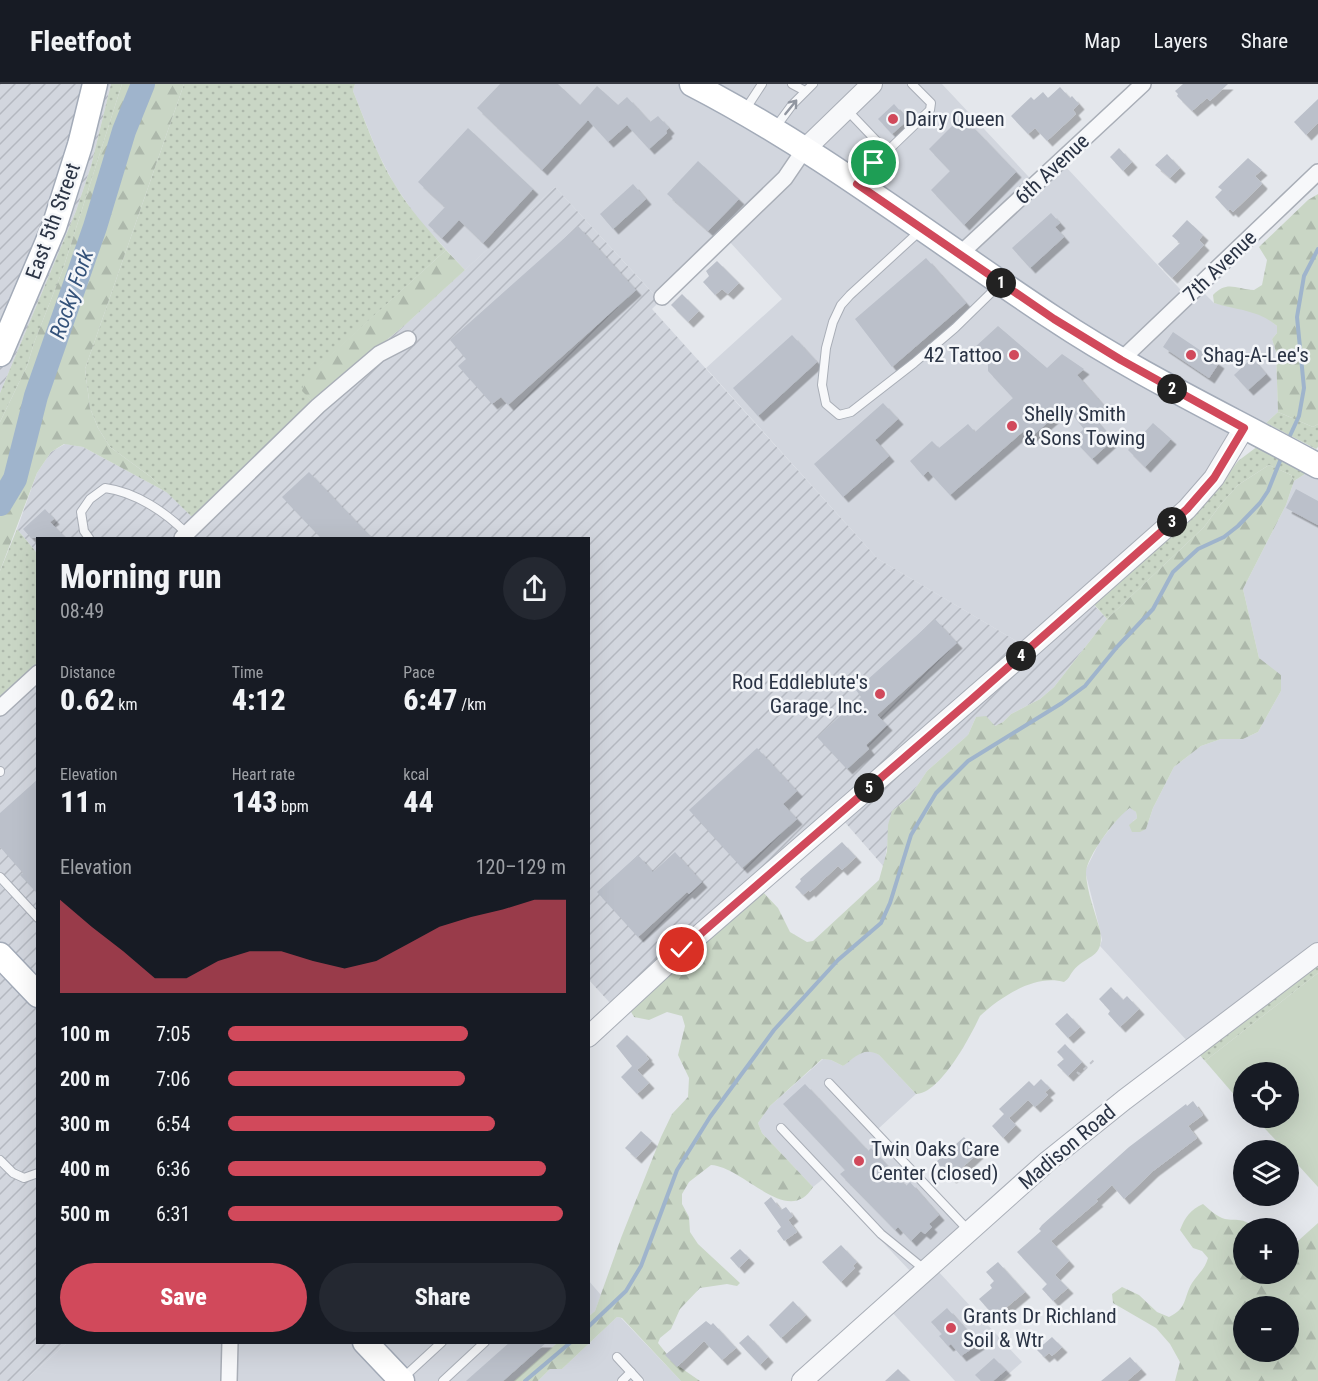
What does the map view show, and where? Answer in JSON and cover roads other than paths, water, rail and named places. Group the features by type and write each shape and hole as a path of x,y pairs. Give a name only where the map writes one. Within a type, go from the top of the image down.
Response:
{"main road":[{"name":"East 5th Street","path":"0,354 44,253 60,209 80,145 94,84"},
{"path":"692,84 857,184 1054,319 1121,360 1309,461"},
{"path":"2,962 36,993"},
{"path":"367,1344 401,1380"}],"street":[{"path":"662,297 785,178 804,150 872,84"},
{"name":"6th Avenue","path":"960,254 1143,84"},
{"name":"7th Avenue","path":"1121,360 1318,172"},
{"path":"185,536 318,406 379,354 408,339"},
{"path":"590,1035 682,950 1187,509 1214,478 1244,428"},
{"path":"0,708 36,675"},
{"name":"Madison Road","path":"802,1381 969,1231 1095,1123 1318,953"},
{"path":"229,1381 230,1344"}],"lane":[{"path":"743,113 762,84"},
{"path":"792,84 805,91"},
{"path":"773,131 792,105 813,84"},
{"path":"857,184 886,152 930,110 931,103 912,84"},
{"path":"845,108 886,152"},
{"path":"924,228 841,305 833,322 826,348 822,385 826,404 832,411 839,414 850,412 955,328 1001,283"},
{"path":"88,537 84,531 81,512 90,499 105,488 121,490 166,515 185,536"},
{"path":"0,877 36,916"},
{"path":"829,1083 969,1231"},
{"path":"781,1128 881,1234 925,1270"},
{"path":"0,1160 13,1173 24,1178 36,1174"},
{"path":"401,1380 440,1344"},
{"path":"444,1381 483,1344"},
{"path":"617,1357 639,1381"},
{"path":"622,1381 631,1372"}],"waterway":[{"name":"Rocky Fork","path":"0,504 15,479 36,396 95,227 124,131 143,84"},
{"path":"1288,440 1299,416 1304,388 1297,317 1304,276 1318,249"},
{"path":"590,1325 626,1291 641,1266 677,1170 710,1117 774,1030 838,960 881,923 890,903 911,835 936,793 968,761 1062,703 1085,686 1117,647 1153,609 1173,572 1198,549 1224,537 1238,526 1260,503 1268,491 1282,456"},
{"path":"525,1381 569,1344"}],"place":[{"name":"Dairy Queen","path":"893,119"},
{"name":"42 Tattoo","path":"1014,355"},
{"name":"Shag-A-Lee's","path":"1191,355"},
{"name":"Shelly Smith & Sons Towing","path":"1012,426"},
{"name":"Rod Eddleblute's Garage, Inc.","path":"880,694"},
{"name":"Twin Oaks Care Center (closed)","path":"859,1161"},
{"name":"Grants Dr Richland Soil & Wtr","path":"951,1328"}]}
